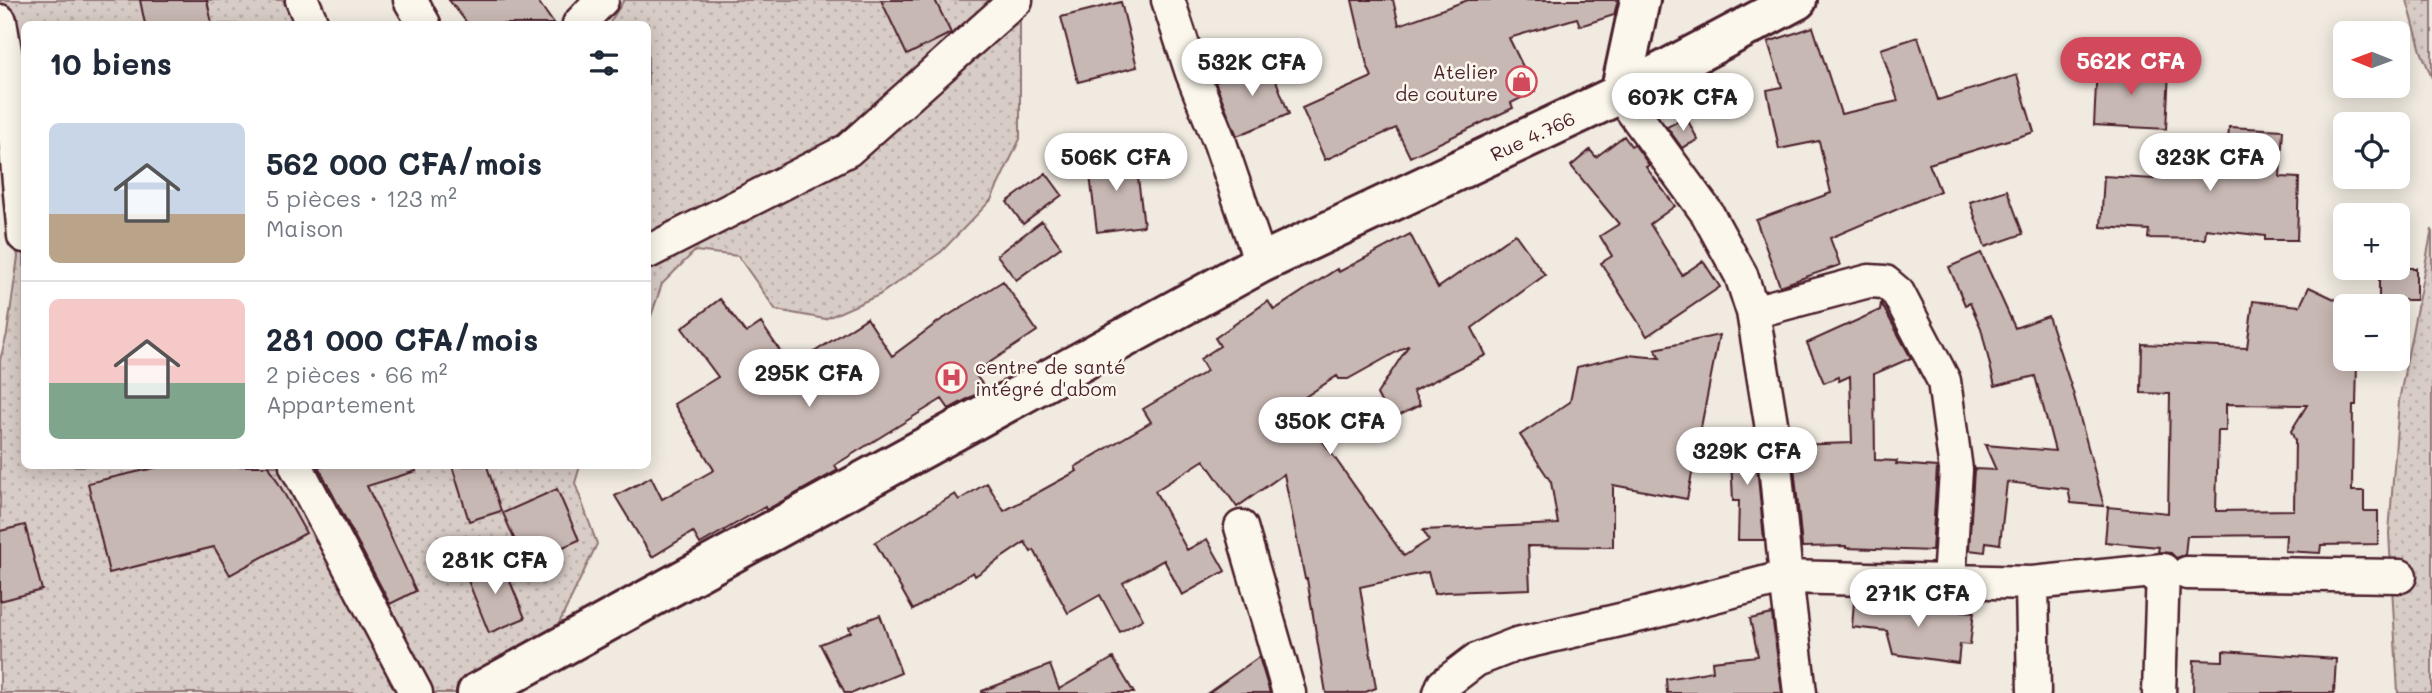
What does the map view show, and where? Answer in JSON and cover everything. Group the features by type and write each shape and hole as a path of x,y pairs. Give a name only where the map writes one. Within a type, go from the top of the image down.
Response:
{"street":[{"path":"302,0 311,21"},
{"path":"410,0 422,21"},
{"path":"582,21 602,0"},
{"path":"651,250 848,150 1016,0"},
{"path":"1168,0 1261,263"},
{"path":"1640,0 1620,94 1707,213 1741,275 1753,312 1771,423 1800,693"},
{"name":"Rue 4.766","path":"477,693 1261,263 1620,94 1797,0"},
{"path":"0,21 9,75 21,204"},
{"path":"1753,312 1869,281 1885,282 1898,293 1944,381 1956,470 1949,581"},
{"path":"298,469 336,537 416,693"},
{"path":"1241,527 1289,693"},
{"path":"1435,690 1476,660 1517,644 1786,577 2032,583 2163,570 2159,693"},
{"path":"2187,573 2400,576"},
{"path":"2032,583 2034,693"}],"shaded area":[{"path":"0,0 283,0 296,21 21,21 21,469 579,469 575,483 597,544 542,659 481,693 0,693 0,360 7,334 18,257 8,182 0,159"},
{"path":"624,0 1020,0 1020,139 991,200 941,252 879,295 825,319 776,310 738,256 695,251 662,284 651,316 651,21 611,21"},
{"path":"2407,0 2432,0 2432,78 2421,51"},
{"path":"2432,229 2432,693 2398,693 2389,533 2399,401 2405,371 2410,371 2410,344"}],"building":[{"path":"140,0 207,0 211,21 144,21"},
{"path":"449,0 537,0 552,21 466,21"},
{"path":"881,0 935,0 951,33 907,55"},
{"path":"1352,0 1393,0 1399,25 1468,0 1618,0 1614,15 1580,26 1577,18 1509,38 1535,91 1511,103 1513,108 1410,157 1396,128 1325,160 1302,108 1372,77"},
{"path":"1121,2 1137,67 1078,82 1061,17"},
{"path":"1813,27 1841,114 1898,101 1881,49 1918,37 1938,100 2017,75 2034,132 1929,164 1940,191 1830,238 1840,265 1780,286 1756,220 1831,193 1819,141 1779,149 1767,90 1782,87 1768,42"},
{"path":"1268,60 1289,114 1237,136 1215,82"},
{"path":"2097,65 2169,71 2166,129 2094,125"},
{"path":"1686,117 1698,140 1682,148 1667,127"},
{"path":"2229,127 2283,130 2280,177 2299,178 2297,240 2265,240 2265,236 2206,229 2205,239 2148,238 2149,230 2101,227 2104,176 2154,179 2157,153 2227,160"},
{"path":"1624,136 1631,146 1634,144 1649,165 1646,167 1675,206 1650,224 1682,275 1703,261 1720,287 1647,336 1601,263 1612,256 1600,236 1619,224 1571,166 1590,150 1596,157"},
{"path":"1135,154 1144,226 1097,232 1088,159"},
{"path":"1046,173 1062,195 1023,224 1007,202"},
{"path":"2007,190 2023,234 1985,247 1970,202"},
{"path":"1042,221 1061,247 1016,280 997,255"},
{"path":"1410,234 1438,288 1515,234 1545,275 1472,328 1486,355 1413,391 1420,405 1390,420 1377,394 1409,345 1348,379 1339,379 1337,376 1296,403 1404,556 1429,540 1423,530 1558,524 1551,482 1520,435 1570,402 1577,367 1628,355 1660,358 1655,349 1719,335 1687,499 1613,485 1613,547 1528,546 1530,589 1434,594 1428,572 1360,587 1376,688 1363,693 1326,693 1307,579 1284,474 1237,507 1204,460 1155,491 1187,550 1207,539 1225,571 1182,595 1164,560 1123,583 1143,619 1120,632 1100,595 1068,613 1034,550 1031,552 1025,542 975,576 973,572 913,610 875,542 955,494 959,500 987,483 1004,511 1077,471 1075,467 1151,422 1143,409 1207,371 1200,359 1220,346 1215,338 1268,301 1274,310 1337,269 1339,272"},
{"path":"1981,253 2015,328 2048,316 2073,392 2104,506 2071,503 2068,489 2007,482 2000,544 1986,542 1985,552 1969,550 1974,469 1996,470 1985,445 2055,451 2035,376 1995,386 1981,328 1970,303 1965,305 1949,267"},
{"path":"2410,268 2416,268 2416,300 2410,300 2410,294 2379,294 2379,280 2410,280"},
{"path":"1003,281 1037,331 974,373 986,389 949,409 942,399 835,465 838,470 766,510 765,507 700,544 693,532 652,557 615,496 651,477 662,499 714,470 674,404 718,377 682,328 720,299 746,333 761,323 791,367 867,318 892,356 938,322"},
{"path":"2309,287 2333,298 2333,371 2357,371 2356,405 2353,405 2352,491 2364,491 2364,511 2378,511 2378,544 2321,545 2320,553 2285,551 2286,535 2187,536 2185,555 2176,558 2171,553 2158,552 2159,547 2105,542 2108,507 2168,513 2170,394 2141,393 2142,344 2247,348 2253,301 2300,306","holes":["2226,404 2307,405 2291,431 2295,441 2294,510 2216,511 2218,431 2226,431"]},
{"path":"1881,303 1911,358 1874,374 1875,460 1937,467 1932,551 1846,546 1802,547 1792,445 1852,443 1850,376 1839,381 1838,377 1824,383 1807,343 1880,310"},
{"path":"1754,434 1764,540 1738,540 1739,501 1733,501 1730,436"},
{"path":"150,469 271,469 306,533 230,575 214,547 109,573 88,483"},
{"path":"320,469 416,469 367,486 416,591 390,604"},
{"path":"453,469 488,469 501,511 469,521"},
{"path":"557,489 579,540 525,564 503,513"},
{"path":"25,525 42,590 0,601 0,531"},
{"path":"501,559 525,618 489,633 465,573"},
{"path":"1854,601 1974,612 1970,645 1960,644 1958,663 1893,654 1887,631 1852,627"},
{"path":"1772,614 1782,693 1667,693 1666,679 1713,671 1712,661 1758,656 1750,619"},
{"path":"880,615 901,673 853,693 845,693 820,644 851,632 849,627"},
{"path":"2223,651 2336,659 2334,693 2193,693 2194,660 2223,661"},
{"path":"1259,657 1270,693 1208,693"},
{"path":"1113,658 1134,693 982,693 1050,665 1059,689"}],"place":[{"name":"Atelier de couture","path":"1521,82"},
{"name":"centre de santé intégré d'abom","path":"952,377"}]}
